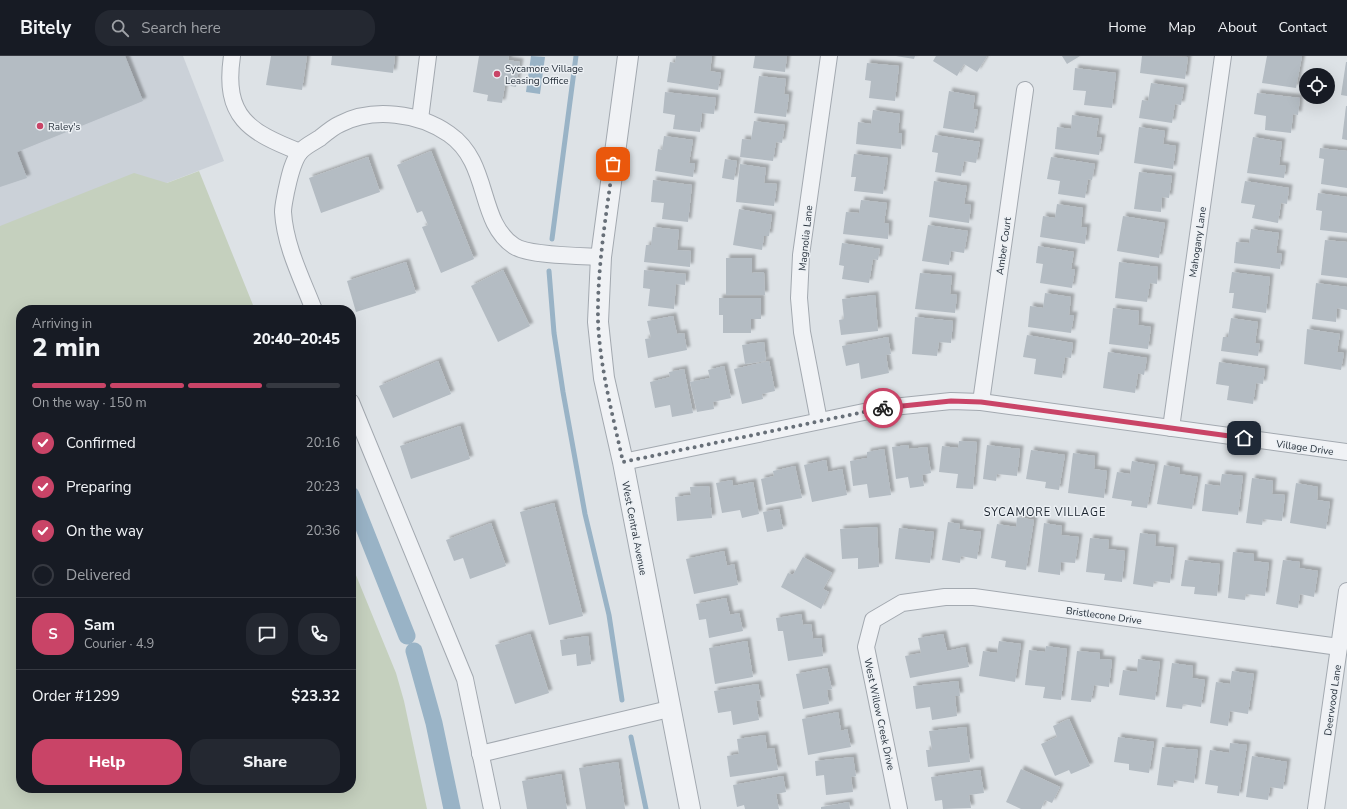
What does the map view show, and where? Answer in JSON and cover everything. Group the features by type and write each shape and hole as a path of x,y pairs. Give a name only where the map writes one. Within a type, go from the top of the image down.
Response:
{"street":[{"path":"232,56 230,89 234,105 248,125 272,141 300,152"},
{"path":"420,119 428,56"},
{"name":"West Central Avenue","path":"628,56 601,257 599,329 604,378 623,462 669,709 690,809"},
{"name":"Magnolia Lane","path":"819,420 802,332 799,298 801,255 829,56"},
{"name":"Mahogany Lane","path":"1171,428 1223,56"},
{"name":"Amber Court","path":"981,402 1025,90"},
{"path":"312,305 286,237 283,211 290,176 300,152 339,124 361,116 393,114 420,119 449,134 465,148 477,168 495,226 505,238 516,247 539,252 601,257"},
{"name":"Village Drive","path":"623,462 819,420 898,406 951,401 981,402 1347,452"},
{"path":"356,414 465,679 492,809"},
{"name":"Deerwood Lane","path":"1316,809 1347,591"},
{"name":"Bristlecone Drive","path":"872,620 902,604 945,597 974,597 1339,647"},
{"name":"West Willow Creek Drive","path":"872,620 866,647 899,809"},
{"path":"480,754 669,709"}],"shaded area":[{"path":"0,56 183,56 224,161 0,247"}],"green space":[{"path":"199,171 253,305 16,305 16,793 356,793 356,575 396,673 404,701 427,809 0,809 0,226 134,173 167,183"}],"water":[{"path":"531,56 545,57 540,94 526,92"}],"building":[{"name":"Raley's","path":"0,56 125,56 143,101 17,152 27,178 0,187"},
{"path":"271,56 307,56 302,90 266,85"},
{"path":"332,56 395,56 393,73 331,65"},
{"name":"Sycamore Village Leasing Office","path":"479,56 509,56 508,60 520,62 516,87 505,85 502,103 487,101 488,95 473,92"},
{"path":"676,56 712,56 710,71 721,73 718,90 667,82 670,62 675,63"},
{"path":"755,56 787,56 785,72 753,68"},
{"path":"896,56 915,56 914,59"},
{"path":"936,56 987,56 977,72 964,64 957,76 933,61"},
{"path":"1062,56 1080,56 1067,64"},
{"path":"1142,56 1188,57 1185,79 1140,73"},
{"path":"1267,56 1302,56 1296,88 1262,83"},
{"path":"1347,62 1347,96 1341,95"},
{"path":"867,63 899,66 895,101 869,98 871,81 865,80"},
{"path":"1075,68 1116,73 1112,108 1084,105 1086,91 1073,90"},
{"path":"759,76 786,79 784,94 789,95 786,117 754,113"},
{"path":"1151,83 1184,88 1181,105 1175,104 1172,123 1139,118 1142,100 1148,101"},
{"path":"949,91 975,96 973,109 978,110 974,133 943,128"},
{"path":"665,92 716,98 714,114 702,113 700,132 673,129 675,115 663,113"},
{"path":"1257,93 1299,98 1298,115 1293,114 1291,133 1265,130 1266,116 1254,114"},
{"path":"1347,106 1347,140 1342,139"},
{"path":"873,110 900,114 898,133 902,133 901,149 856,144 858,122 871,124"},
{"path":"1072,115 1099,119 1096,137 1102,138 1099,155 1055,149 1057,127 1071,129"},
{"path":"754,121 785,125 782,143 776,142 773,161 740,157 742,139 751,140"},
{"path":"1139,127 1165,131 1163,144 1176,146 1173,169 1134,163"},
{"path":"935,135 980,142 976,163 964,161 961,176 935,172 938,153 932,152"},
{"path":"664,136 693,140 689,163 695,163 693,177 655,171 658,149 662,150"},
{"path":"1253,137 1282,142 1279,165 1286,166 1284,178 1247,173"},
{"path":"1320,148 1347,151 1347,188 1321,184 1324,159 1319,158"},
{"path":"431,151 474,259 441,273 422,227 428,225 422,211 417,213 397,165"},
{"path":"854,154 888,158 883,194 854,191 856,177 851,177"},
{"path":"368,157 380,192 321,213 309,178"},
{"path":"1051,157 1095,164 1092,180 1088,179 1085,198 1058,194 1060,181 1047,179"},
{"path":"725,159 737,161 734,180 722,178"},
{"path":"740,164 766,168 764,183 777,184 774,206 736,202"},
{"path":"1139,172 1172,176 1169,198 1162,197 1161,212 1134,209"},
{"path":"653,180 692,185 688,222 662,219 664,203 651,202"},
{"path":"934,181 967,186 964,204 971,205 969,223 929,217"},
{"path":"1245,181 1289,188 1287,204 1281,203 1278,223 1252,218 1255,205 1241,203"},
{"path":"1318,193 1347,197 1347,233 1320,230 1322,211 1316,210"},
{"path":"861,200 887,203 884,223 889,224 888,239 843,234 846,212 859,213"},
{"path":"1057,204 1083,208 1081,227 1087,227 1085,244 1040,237 1043,216 1055,218"},
{"path":"739,209 772,215 769,236 764,236 762,250 733,245"},
{"path":"1123,216 1165,223 1159,258 1117,251"},
{"path":"928,225 968,231 964,253 951,251 949,265 922,261"},
{"path":"653,227 679,230 677,250 691,251 690,267 644,262 646,245 651,245"},
{"path":"1251,229 1279,233 1276,253 1282,254 1280,269 1234,263 1236,242 1249,243"},
{"path":"1325,240 1347,242 1347,278 1321,275"},
{"path":"842,243 880,249 878,260 873,259 869,283 842,279 844,266 839,265"},
{"path":"1038,246 1074,252 1071,269 1075,270 1072,288 1040,283 1043,264 1036,263"},
{"path":"726,258 752,258 752,273 764,272 765,295 726,295"},
{"path":"406,262 416,293 356,312 356,305 354,305 347,281"},
{"path":"1119,262 1158,267 1157,284 1150,283 1147,302 1115,298"},
{"path":"503,270 530,326 498,342 471,286"},
{"path":"644,270 686,274 685,285 676,284 674,309 648,306 650,289 643,288"},
{"path":"1232,272 1270,277 1266,313 1232,308 1234,293 1229,293"},
{"path":"920,273 952,276 950,294 957,295 955,313 915,309"},
{"path":"1316,283 1347,287 1347,310 1337,308 1336,322 1312,319"},
{"path":"1045,293 1071,297 1069,315 1074,315 1071,333 1028,327 1030,306 1043,308"},
{"path":"875,295 878,331 841,335 839,320 844,319 842,299"},
{"path":"719,298 761,298 761,319 751,319 751,333 723,333 723,315 719,315"},
{"path":"1113,308 1139,311 1138,325 1151,327 1148,349 1109,344"},
{"path":"673,316 677,334 684,333 687,350 648,358 645,339 651,338 647,321"},
{"path":"915,317 953,321 951,343 939,342 937,356 912,354"},
{"path":"1231,318 1258,322 1255,343 1260,344 1258,356 1221,351 1223,337 1228,337"},
{"path":"1307,329 1340,334 1337,352 1344,353 1341,370 1304,364"},
{"path":"1027,335 1073,343 1071,358 1065,357 1062,378 1034,374 1036,359 1023,357"},
{"path":"888,337 891,354 886,355 889,373 861,379 859,363 846,366 842,346"},
{"path":"764,342 766,361 745,364 742,345"},
{"path":"1108,352 1147,358 1144,375 1138,373 1135,393 1103,388"},
{"path":"438,361 451,394 393,418 379,386"},
{"path":"769,361 775,391 762,394 763,399 742,404 734,369"},
{"path":"1219,362 1265,369 1263,384 1256,383 1253,404 1227,400 1229,386 1216,384"},
{"path":"724,366 731,398 713,402 714,409 697,412 690,382 710,378 708,370"},
{"path":"684,369 693,413 672,417 670,405 655,408 650,382 670,377 669,372"},
{"path":"460,426 470,459 411,479 400,446"},
{"path":"959,441 977,442 973,489 956,488 958,474 939,472 942,446 958,448"},
{"path":"908,445 909,449 927,447 931,473 922,475 924,486 910,488 908,477 896,479 892,447"},
{"path":"987,445 1020,449 1017,476 997,474 996,481 983,479"},
{"path":"884,449 891,495 869,498 867,484 853,486 850,461 867,458 867,452"},
{"path":"1031,450 1065,455 1059,490 1045,488 1046,482 1026,479"},
{"path":"1073,453 1095,456 1094,469 1107,471 1104,498 1068,493"},
{"path":"826,460 828,472 842,469 847,495 812,502 804,465"},
{"path":"1132,461 1155,465 1147,508 1131,506 1132,501 1112,498 1117,472 1130,474"},
{"path":"1164,465 1180,468 1179,474 1198,477 1192,509 1157,504"},
{"path":"795,466 802,498 766,505 761,479 774,476 773,471"},
{"path":"1222,474 1243,476 1238,515 1202,511 1205,484 1220,486"},
{"path":"1252,478 1273,481 1272,494 1285,495 1282,521 1263,519 1262,525 1246,523"},
{"path":"732,480 733,486 753,482 759,514 742,518 740,510 722,513 716,483"},
{"path":"1296,483 1318,487 1317,500 1330,502 1326,529 1290,523"},
{"path":"709,486 712,518 677,521 675,497 691,495 690,487"},
{"path":"554,503 583,616 549,625 520,512"},
{"path":"779,509 783,529 767,532 763,512"},
{"path":"1017,517 1034,520 1026,570 1005,567 1006,561 991,558 997,524 1016,527"},
{"path":"948,522 960,524 959,529 981,532 977,559 961,556 960,563 942,560"},
{"path":"491,523 506,566 470,579 463,558 454,561 446,540"},
{"path":"1044,523 1062,526 1061,535 1079,537 1075,563 1061,562 1060,575 1038,572"},
{"path":"877,527 879,567 858,569 858,558 842,559 840,529"},
{"path":"899,528 934,532 930,563 895,559"},
{"path":"1140,533 1156,535 1155,546 1174,548 1170,583 1154,581 1153,587 1133,584"},
{"path":"1090,538 1109,540 1108,549 1125,551 1122,582 1104,580 1105,574 1086,572"},
{"path":"724,551 727,566 734,564 738,585 694,594 686,559"},
{"path":"1233,552 1254,554 1254,561 1269,563 1265,596 1246,594 1245,600 1228,598"},
{"path":"803,557 832,573 823,589 829,592 821,609 781,587 788,573 793,575"},
{"path":"1185,560 1220,564 1217,596 1194,594 1195,587 1181,586"},
{"path":"1283,560 1300,562 1299,568 1318,571 1314,597 1300,594 1298,608 1276,604"},
{"path":"726,598 730,615 739,613 743,631 709,638 706,619 699,620 696,604"},
{"path":"801,614 803,625 811,624 813,639 821,638 823,656 788,661 783,631 778,631 776,618"},
{"path":"530,634 549,693 515,704 495,645"},
{"path":"943,634 947,651 965,647 969,667 910,678 905,656 921,653 918,638"},
{"path":"588,636 591,664 577,666 576,654 562,656 560,640"},
{"path":"747,641 753,677 715,684 709,648"},
{"path":"999,641 1021,644 1015,682 979,676 983,651 997,653"},
{"path":"1046,646 1067,649 1061,700 1043,698 1045,687 1025,685 1029,650 1045,652"},
{"path":"1077,651 1100,653 1100,659 1112,660 1109,687 1094,685 1091,702 1071,700"},
{"path":"1138,659 1160,662 1155,700 1119,695 1123,670 1137,672"},
{"path":"1172,663 1193,666 1192,678 1205,680 1201,707 1183,704 1182,709 1166,707"},
{"path":"827,668 832,689 827,690 829,704 803,709 796,674"},
{"path":"1232,671 1254,674 1248,714 1230,711 1228,726 1210,723 1216,682 1230,684"},
{"path":"958,681 960,696 955,696 957,716 932,720 930,707 916,709 913,686"},
{"path":"758,684 761,700 756,701 759,720 733,725 731,711 718,713 714,691"},
{"path":"838,712 841,731 847,729 851,747 808,755 802,719"},
{"path":"1069,719 1090,766 1071,774 1069,770 1055,776 1041,744 1057,737 1053,726"},
{"path":"966,727 970,762 928,767 926,750 932,750 929,731"},
{"path":"765,735 767,749 774,748 778,770 730,777 727,756 739,754 737,739"},
{"path":"1118,737 1154,742 1149,773 1129,770 1129,764 1114,762"},
{"path":"1230,743 1247,745 1239,796 1217,793 1218,786 1205,784 1210,750 1229,753"},
{"path":"1162,747 1198,750 1194,783 1174,780 1173,787 1157,785"},
{"path":"1252,756 1287,762 1283,789 1270,787 1268,800 1246,797"},
{"path":"853,757 856,776 851,777 853,792 826,795 824,775 816,776 815,761"},
{"path":"618,762 625,809 586,809 579,768"},
{"path":"1021,769 1060,787 1052,803 1045,800 1041,809 1021,809 1006,802"},
{"path":"980,770 984,793 969,795 971,808 943,809 942,800 935,801 931,777"},
{"path":"561,774 567,809 527,809 522,781"},
{"path":"783,776 786,792 776,794 779,809 745,809 744,805 737,807 733,785"},
{"path":"849,802 850,809 821,809 821,807"}],"waterway":[{"path":"552,239 576,56"},
{"path":"549,271 554,333 563,392 585,514 609,615 622,700"},
{"path":"356,508 407,636"},
{"path":"414,651 434,723 452,809"},
{"path":"631,737 646,809"}],"way so far":[{"path":"613,164 601,257 598,322 604,378 623,462 819,420 883,408"}],"place":[{"name":"Sycamore Village Leasing Office","path":"497,74"},
{"name":"Raley's","path":"40,126"}],"district":[{"name":"SYCAMORE VILLAGE","path":"1045,512"}],"route":[{"path":"883,408 951,401 981,402 1244,438"}]}
